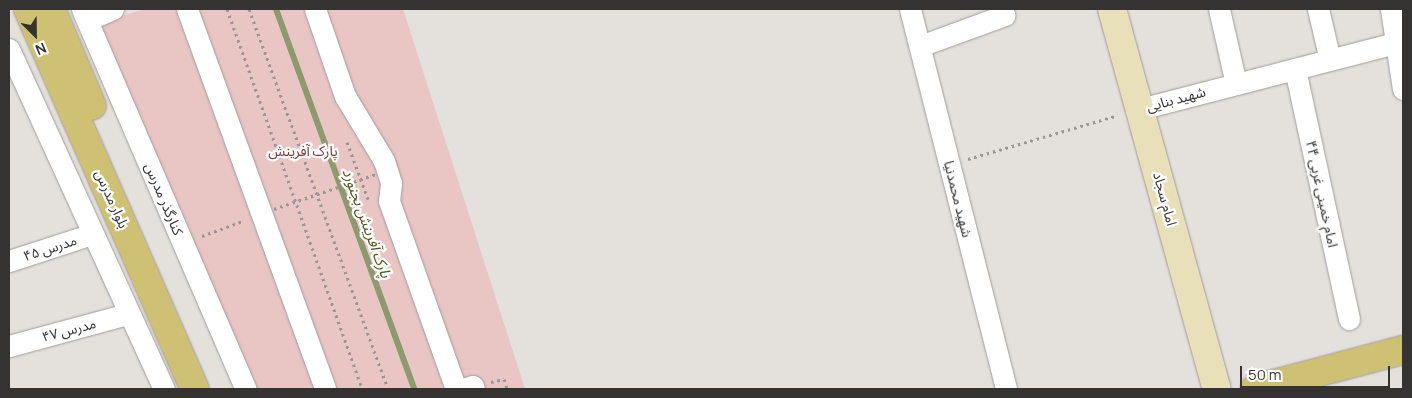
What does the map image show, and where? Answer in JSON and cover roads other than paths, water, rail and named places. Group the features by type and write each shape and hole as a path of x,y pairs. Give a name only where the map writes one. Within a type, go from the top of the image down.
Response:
{"main road":[{"name":"بلوار مدرس","path":"28,9 195,389"},
{"name":"بلوار مدرس","path":"51,9 215,389"},
{"path":"1255,389 1403,350"}],"street":[{"path":"84,14 114,9"},
{"path":"188,9 267,212 326,389"},
{"path":"315,9 345,96 384,162 391,183 389,201 456,389"},
{"name":"شهید محمدنیا","path":"910,9 1006,389"},
{"name":"امام سجاد","path":"1112,9 1217,389"},
{"path":"1219,9 1236,84"},
{"path":"1318,9 1330,60"},
{"path":"1391,9 1400,42 1403,89"},
{"name":"کنارگذر مدرس","path":"84,14 246,389"},
{"path":"920,46 1006,15"},
{"name":"شهید بنایی","path":"1140,109 1400,42"},
{"path":"9,49 128,314 164,389"},
{"name":"امام خمینی غربی ۴۴","path":"1295,69 1350,319"},
{"name":"مدرس ۴۵","path":"9,261 92,234"},
{"name":"مدرس ۴۷","path":"9,346 128,314"},
{"path":"463,389 473,386 474,389"}],"waterway":[{"name":"پارک آفرینش بجنورد","path":"276,9 414,389"}],"park label":[{"name":"پارک آفرینش","path":"303,151"}]}
